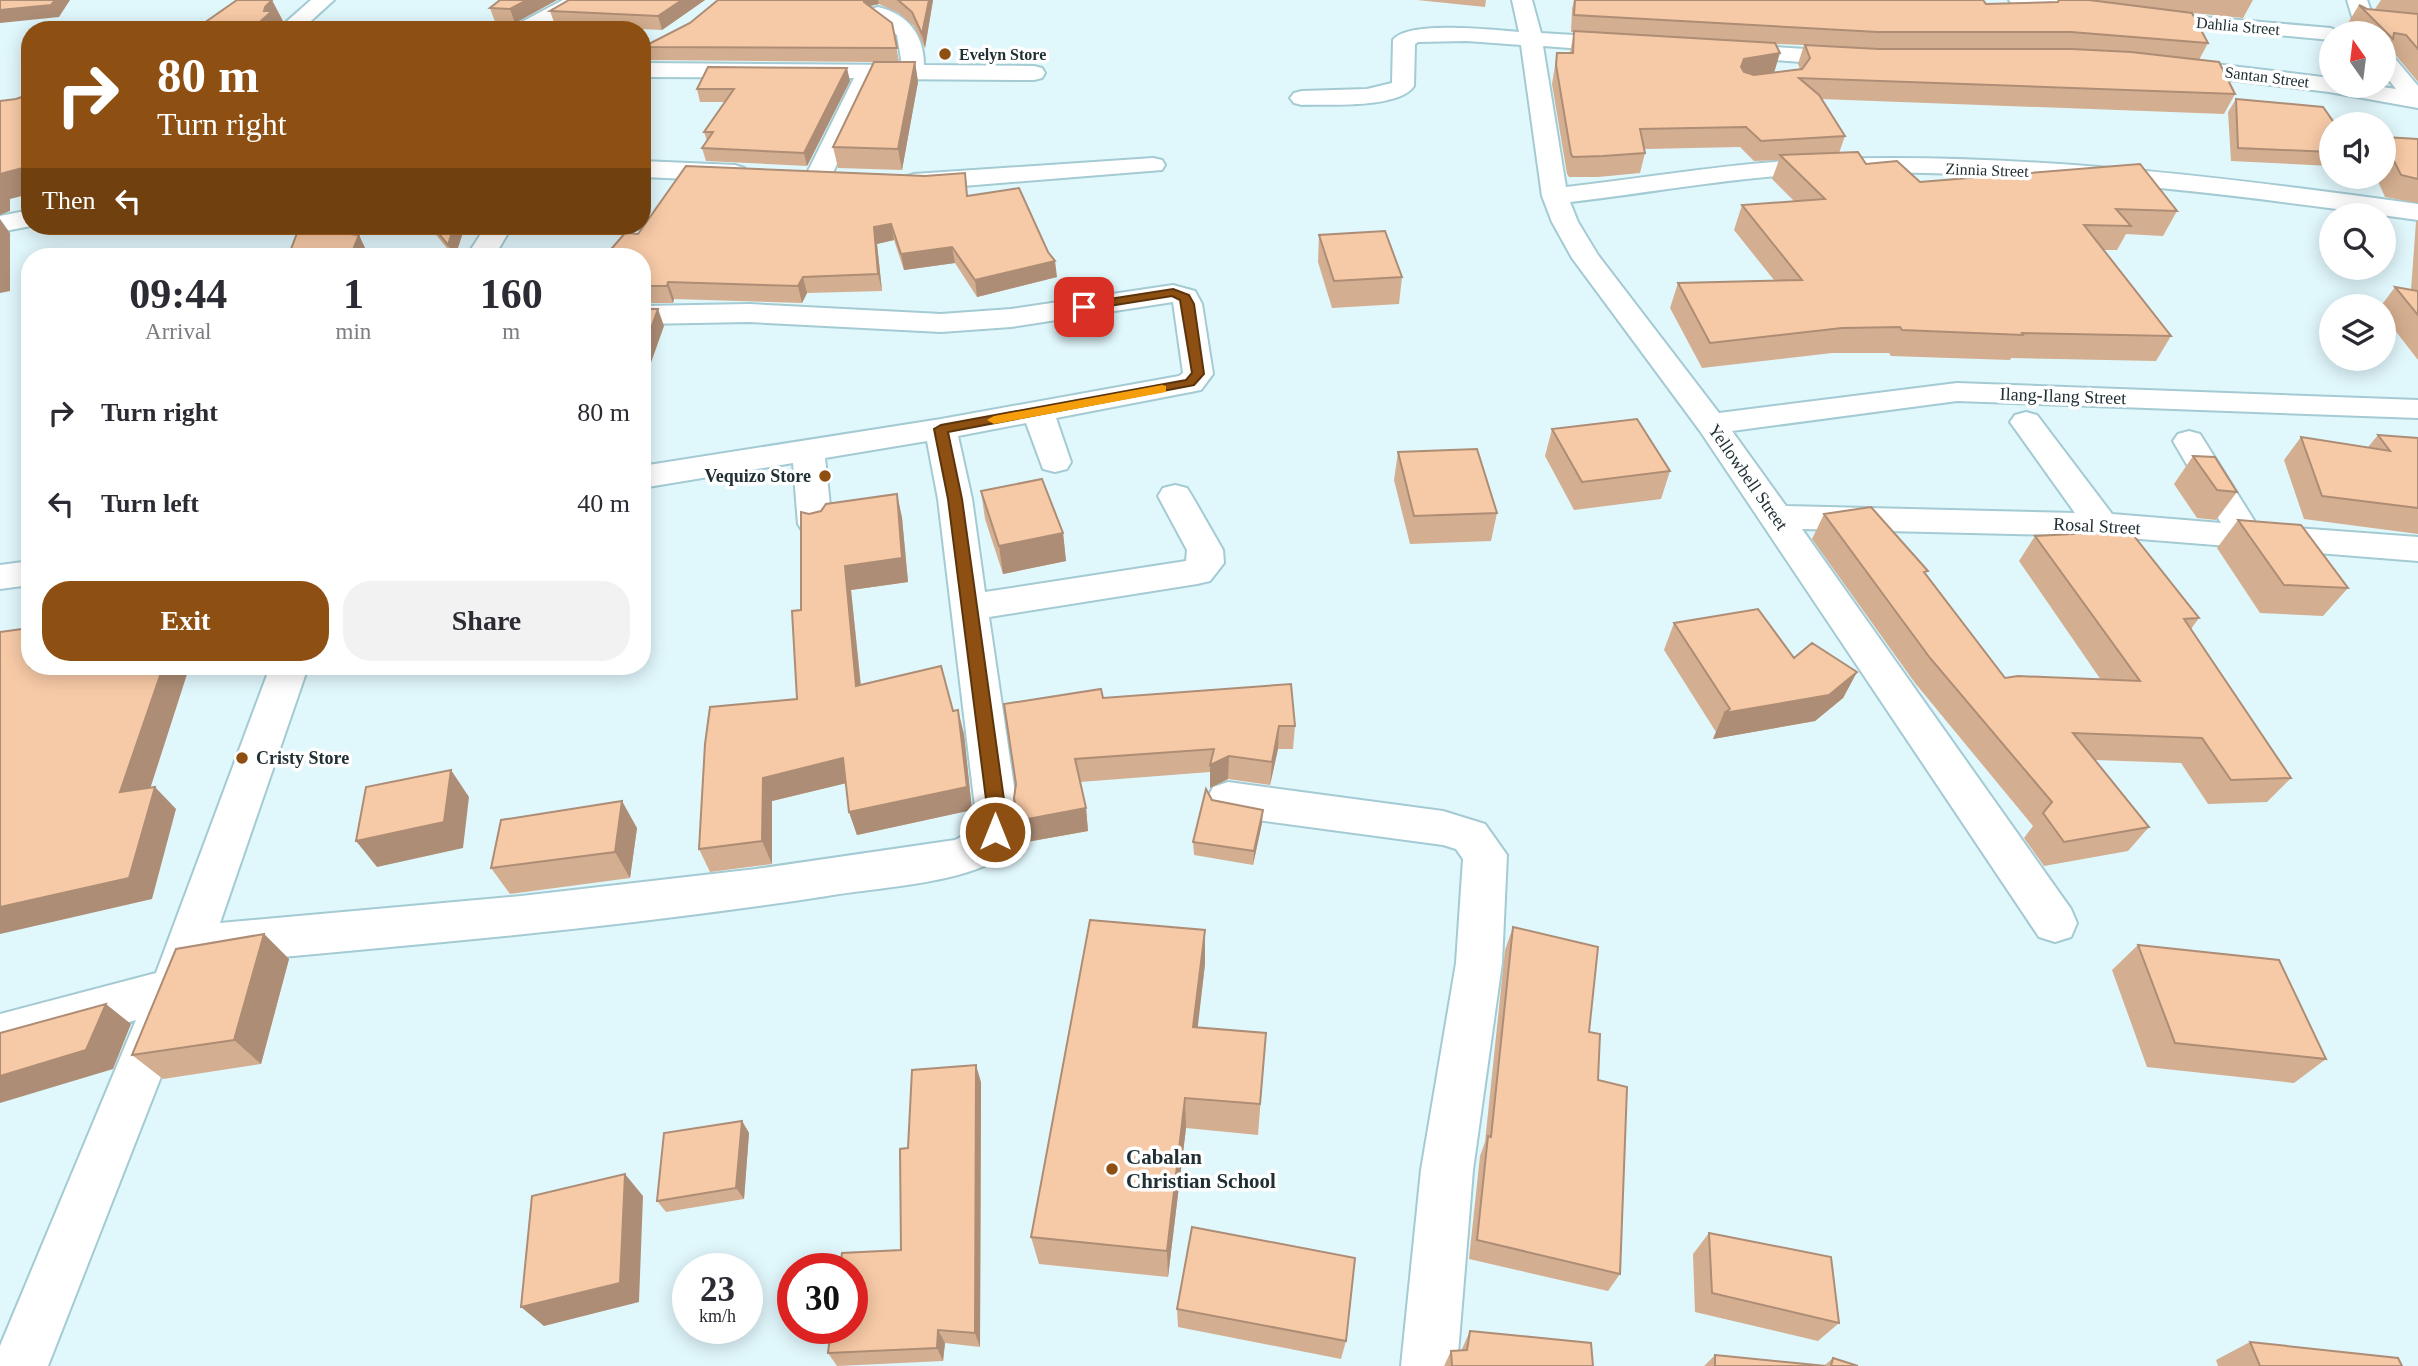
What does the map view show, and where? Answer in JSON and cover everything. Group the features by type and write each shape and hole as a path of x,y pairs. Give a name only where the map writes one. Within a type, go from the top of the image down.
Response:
{"street":[{"path":"299,21 324,0"},
{"path":"540,21 578,0"},
{"name":"Yellowbell Street","path":"1522,0 1531,38 1555,196 1565,222 1586,258 1711,424 2055,923"},
{"name":"Dahlia Street","path":"2020,0 2115,14 2319,33"},
{"path":"878,13 902,25 914,51 913,72"},
{"path":"2362,18 2384,21"},
{"path":"1302,98 1393,92 1403,86 1404,40 1416,36 1531,38 1648,46"},
{"path":"1702,49 1872,60"},
{"path":"1780,55 1790,76"},
{"name":"Santan Street","path":"2147,64 2319,84"},
{"path":"651,70 1034,73"},
{"path":"791,176 830,178 868,72"},
{"path":"2396,75 2417,100"},
{"name":"Santan Street","path":"2396,97 2417,100"},
{"path":"2178,155 2195,183"},
{"path":"892,182 958,181 1153,165"},
{"name":"Zinnia Street","path":"1555,196 1774,170 1833,166 2131,176 2418,212"},
{"path":"651,169 764,175"},
{"path":"0,224 21,220"},
{"path":"651,314 749,313 942,323 1012,318 1173,293 1185,298 1188,304 1198,374 1190,383 1038,412 651,476"},
{"name":"Ilang-Ilang Street","path":"1711,424 1957,392 2418,409"},
{"path":"1038,412 1055,462"},
{"path":"2026,422 2102,525"},
{"path":"190,946 521,915 756,888 960,858 980,848 995,832 996,807 955,499 941,429"},
{"path":"2189,441 2246,535"},
{"path":"808,450 815,524"},
{"path":"968,607 1197,572 1206,563 1205,550 1175,496"},
{"name":"Rosal Street","path":"1776,517 2102,525 2418,549"},
{"path":"0,577 21,574"},
{"path":"20,1366 190,946 286,675"},
{"path":"1228,799 1443,828 1470,836 1485,855 1479,963 1447,1170 1429,1366"},
{"path":"0,1036 173,989"}],"building":[{"path":"0,0 55,0 51,5 0,10"},
{"path":"237,0 272,0 264,11 272,11 261,21 207,21"},
{"path":"500,0 527,0 510,9 490,8"},
{"path":"569,0 682,0 658,16 550,11"},
{"path":"718,0 864,0 892,23 897,48 651,47 651,43 690,23"},
{"path":"898,0 929,0 922,34 912,12"},
{"path":"1575,0 1983,0 1986,4 2089,0 2192,13 2208,43 2071,32 1878,32 1574,15"},
{"path":"2359,5 2367,9 2418,14 2418,49 2406,35 2396,33 2396,21 2375,21"},
{"path":"1574,31 1775,43 1780,53 1744,59 1741,67 1744,72 1754,75 1802,69 1810,58 1805,45 1879,49 2072,49 2131,52 2219,62 2235,94 1799,78 1819,95 1845,136 1761,141 1746,127 1640,129 1645,153 1573,157 1556,65 1557,53 1573,53"},
{"path":"874,62 915,62 898,149 833,147"},
{"path":"708,67 847,68 804,153 702,148 713,132 704,132 734,89 697,89"},
{"path":"21,97 21,168 0,174 0,101"},
{"path":"2236,99 2323,107 2327,112 2319,112 2319,151 2238,148"},
{"path":"2396,138 2418,139 2418,179 2401,175 2396,165"},
{"path":"1858,152 1866,164 1897,161 1920,182 2140,164 2177,211 2116,209 2131,226 2084,225 2171,336 2022,333 2023,335 1902,330 1900,327 1842,328 1710,343 1678,283 1802,280 1742,205 1825,199 1780,155"},
{"path":"686,166 925,176 965,173 967,196 1019,188 1048,252 1055,261 975,280 952,247 901,254 891,224 874,227 878,274 803,277 798,286 668,282 667,286 651,286 651,248 612,248 623,235 651,235 651,216"},
{"path":"1385,231 1402,277 1334,281 1319,235"},
{"path":"296,235 359,235 354,248 291,248"},
{"path":"440,235 451,235 448,245"},
{"path":"2395,287 2418,291 2418,315"},
{"path":"651,309 658,309 651,328"},
{"path":"1637,419 1670,471 1582,482 1552,429"},
{"path":"2378,435 2418,438 2418,508 2322,496 2301,437 2390,451"},
{"path":"1477,449 1497,513 1414,516 1398,452"},
{"path":"2193,456 2215,457 2237,492 2217,490"},
{"path":"1042,479 1063,533 999,546 981,491"},
{"path":"897,494 902,558 845,566 856,686 941,666 953,711 958,710 967,787 849,812 843,758 763,778 762,841 699,849 705,744 710,707 797,699 792,611 801,610 801,512 809,514 821,511 826,504"},
{"path":"1871,507 1928,571 1924,572 2005,678 2018,676 2140,681 2035,536 2130,531 2199,618 2184,619 2291,778 2231,780 2202,738 2073,733 2149,827 2064,842 2043,813 2052,802 1930,658 1824,514"},
{"path":"2238,520 2301,525 2348,588 2284,585"},
{"path":"1758,609 1794,658 1812,643 1857,672 1829,695 1724,713 1730,709 1674,623"},
{"path":"21,629 21,675 160,675 120,792 155,787 129,878 0,907 0,632"},
{"path":"1291,684 1295,726 1279,726 1272,762 1229,756 1210,765 1214,749 1075,759 1086,808 1017,821 1014,798 1016,784 1004,704 1101,689 1103,698"},
{"path":"451,770 444,822 356,841 366,787"},
{"path":"1206,789 1212,800 1263,810 1254,851 1193,842"},
{"path":"622,801 615,852 491,868 501,820"},
{"path":"1090,920 1205,930 1193,1027 1266,1033 1260,1104 1185,1098 1167,1251 1031,1237"},
{"path":"1513,927 1598,947 1589,1032 1600,1034 1598,1080 1627,1087 1620,1274 1477,1240 1488,1136 1491,1137"},
{"path":"264,934 234,1040 132,1055 176,949"},
{"path":"2138,945 2279,960 2326,1059 2175,1043"},
{"path":"106,1004 86,1050 0,1076 0,1033"},
{"path":"976,1065 975,1333 938,1330 937,1348 828,1353 829,1344 868,1344 868,1253 842,1253 901,1250 900,1149 908,1148 912,1070"},
{"path":"742,1121 736,1188 657,1201 664,1133"},
{"path":"625,1174 620,1283 521,1307 532,1196"},
{"path":"1192,1227 1355,1258 1346,1341 1177,1309"},
{"path":"1709,1233 1831,1257 1839,1323 1712,1293"},
{"path":"1470,1331 1591,1343 1593,1366 1452,1366 1451,1351 1467,1350"},
{"path":"2250,1342 2398,1358 2402,1366 2260,1366"},
{"path":"1715,1355 1826,1366 1715,1366"},
{"path":"1833,1358 1858,1366 1831,1366"}],"slow traffic":[{"path":"994,420 1162,389"}],"place":[{"name":"Evelyn Store","path":"945,54"},
{"name":"Vequizo Store","path":"825,476"},
{"name":"Cristy Store","path":"242,758"},
{"name":"Cabalan Christian School","path":"1112,1169"}],"route":[{"path":"995,832 996,807 955,499 941,429 1169,388 1190,383 1198,374 1185,298 1173,293 1084,307"}]}
